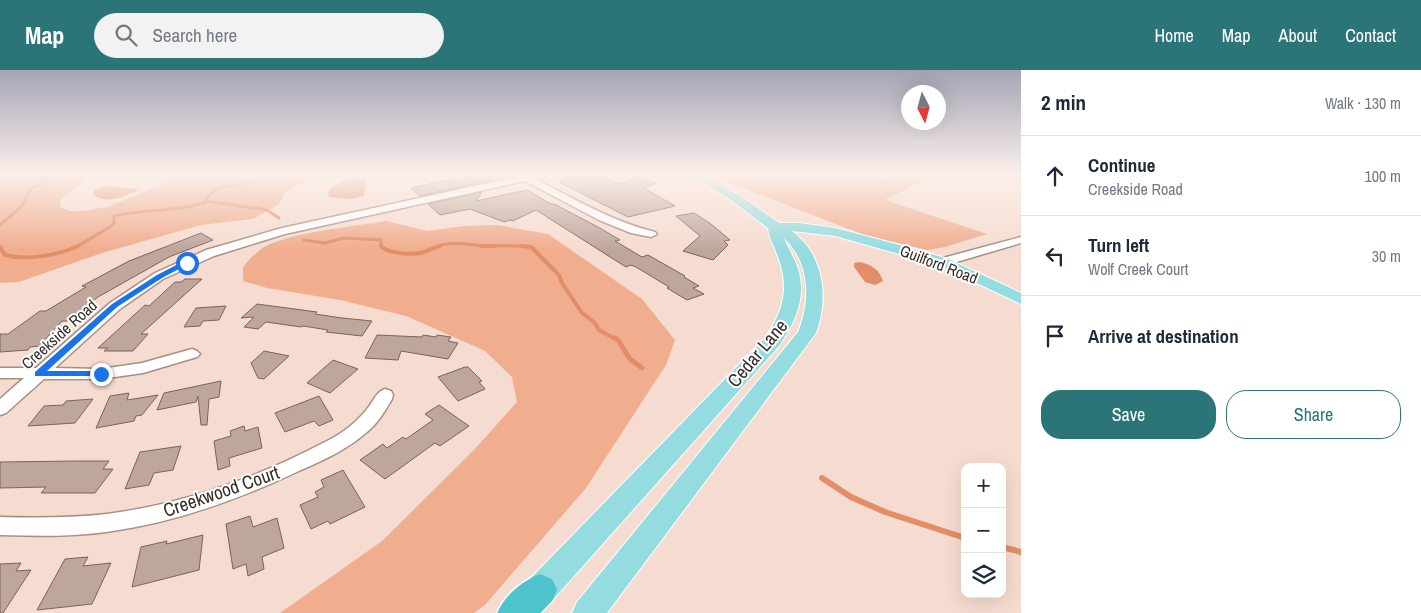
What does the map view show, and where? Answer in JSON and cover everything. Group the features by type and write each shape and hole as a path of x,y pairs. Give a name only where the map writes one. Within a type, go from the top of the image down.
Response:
{"highway":[{"path":"514,613 531,602"}],"main road":[{"path":"739,199 774,227"},
{"name":"Guilford Road","path":"774,227 887,245 943,262 1021,300"},
{"name":"Cedar Lane","path":"588,613 807,333 815,309 815,290 812,272 804,254 793,238 774,227"},
{"name":"Cedar Lane","path":"531,602 772,342 786,321 793,303 794,286 791,269 775,237 774,227"},
{"path":"804,254 813,243 825,239 846,238"}],"street":[{"name":"Creekside Road","path":"0,409 96,321 134,292 159,276 210,252 282,231 423,199"},
{"path":"567,199 617,225 651,234"},
{"path":"943,262 1021,240"},
{"path":"1007,243 1021,247"},
{"path":"0,373 109,373 143,368 192,354"},
{"name":"Creekwood Court","path":"0,526 46,527 105,523 154,514 201,502 280,472 346,438 365,424 386,395"}],"shaded area":[{"path":"0,199 61,199 60,207 70,211 83,211 107,207 126,199 282,199 279,204 253,219 201,225 102,253 19,282 0,283"},
{"path":"772,199 886,199 987,234 945,247 927,250 864,235"},
{"path":"386,221 427,231 464,226 497,225 548,234 642,299 675,340 666,365 586,488 485,605 474,613 280,613 382,541 474,450 517,402 512,377 485,351 456,338 406,316 340,300 267,288 243,281 243,267 256,253 272,243 314,232"},
{"path":"860,262 874,268 883,281 875,285 865,282 854,267 854,263"}],"building":[{"path":"449,199 477,199 476,201 543,199 598,227 620,240 615,241 642,257 648,255 685,276 699,286 693,288 704,294 687,300 636,267 631,265 626,267 536,210 513,221 504,222 470,209 440,215 428,204"},
{"path":"593,199 664,199 675,206 628,217"},
{"path":"694,213 730,240 724,241 728,245 713,260 683,251 700,236 676,216"},
{"path":"201,233 213,240 169,257 98,297 67,321 62,321 39,346 30,347 28,350 0,352 0,334 8,334 40,311 46,311 86,287 82,286 129,261"},
{"path":"185,279 202,279 141,334 148,334 133,351 104,351 108,348 98,348 145,305 149,306 175,282 181,282"},
{"path":"257,304 372,321 362,336 266,322 258,329 244,327 254,317 241,318"},
{"path":"226,306 219,320 203,321 200,326 184,327 196,308"},
{"path":"377,335 422,337 423,335 436,337 437,335 451,337 448,341 458,343 448,359 401,351 398,360 365,358"},
{"path":"264,351 289,356 264,379 258,378 251,363"},
{"path":"333,360 358,369 330,393 307,383"},
{"path":"468,367 482,381 479,382 485,389 458,401 438,377"},
{"path":"221,381 219,397 209,399 207,425 201,425 198,396 196,402 157,410 164,393"},
{"path":"129,393 127,400 158,395 142,415 136,416 134,421 96,428 110,396"},
{"path":"319,396 333,420 319,426 314,421 285,432 275,413"},
{"path":"93,399 75,423 28,426 44,406 63,405 66,401"},
{"path":"439,405 469,426 440,446 435,443 385,479 360,460 383,444 387,448 403,437 406,439 433,420 425,414"},
{"path":"244,426 245,431 258,427 262,448 229,458 230,466 218,470 214,441 231,436 230,431"},
{"path":"181,446 173,470 154,473 149,485 125,489 140,452"},
{"path":"109,461 103,469 113,469 95,493 41,493 46,487 0,488 0,462"},
{"path":"343,470 365,507 330,524 328,521 311,529 300,505 318,497 315,492 324,487 321,480"},
{"path":"250,516 253,527 277,518 284,548 262,557 264,569 248,576 246,564 233,569 226,524"},
{"path":"203,535 199,570 132,587 141,547 167,541 166,544"},
{"path":"88,557 83,566 111,563 92,604 37,610 65,559"},
{"path":"21,563 16,571 31,570 3,613 0,613 0,564"}],"waterway":[{"path":"0,225 23,205 26,199"},
{"path":"77,246 110,227 114,223 114,216 182,208 204,203 206,199"},
{"path":"206,201 267,210 279,218"},
{"path":"304,240 325,243 344,238 381,240 381,246"},
{"path":"436,247 449,244 484,246"},
{"path":"0,247 5,255 32,257 61,252 77,246"},
{"path":"381,246 393,252 411,254 440,246"},
{"path":"484,246 530,247"},
{"path":"521,246 531,247 559,275 562,283 582,313 594,322 599,330 617,340"},
{"path":"615,338 630,359 642,368"},
{"path":"822,478 851,497 885,512 961,537"},
{"path":"1006,548 1021,552"}],"route":[{"path":"101,374 38,374 115,306 159,276 187,263"}]}
